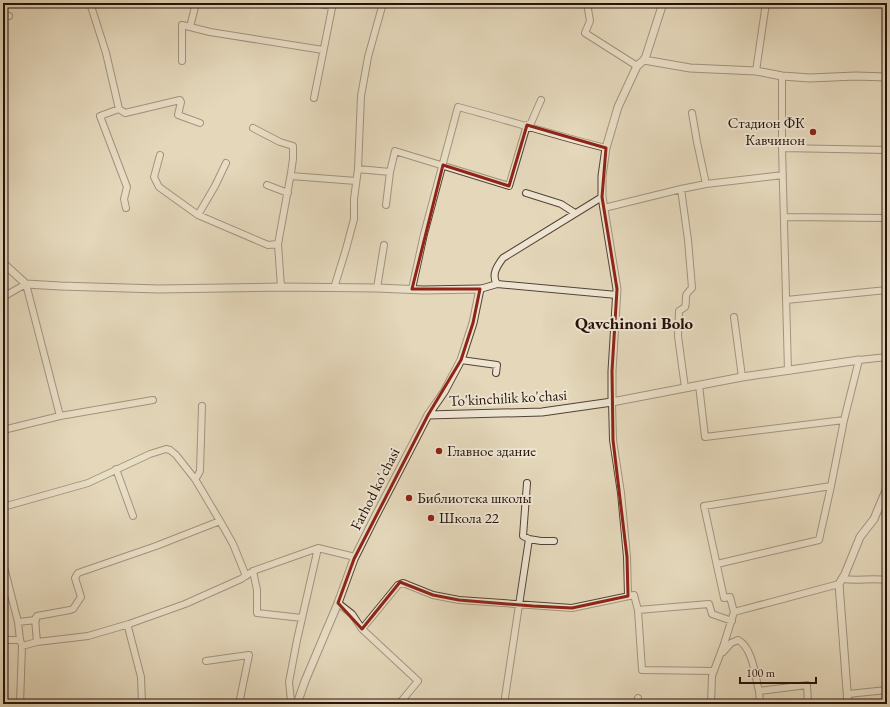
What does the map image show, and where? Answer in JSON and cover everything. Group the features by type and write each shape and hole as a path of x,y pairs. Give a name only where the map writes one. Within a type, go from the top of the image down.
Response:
{"street":[{"path":"90,3 106,53 119,110"},
{"path":"190,27 196,3"},
{"path":"311,3 333,5 314,98"},
{"path":"334,288 354,219 361,96 370,50 383,3"},
{"path":"587,3 590,21 586,33 637,66"},
{"path":"628,596 626,549 613,440 612,371 617,289 602,197 602,176 606,148 618,107 637,66 644,60 662,3"},
{"path":"756,71 766,3"},
{"path":"182,61 182,25 210,32 323,50"},
{"path":"644,60 690,68 756,71 782,76 810,78 856,76 887,77 887,74"},
{"path":"782,76 782,148 788,371"},
{"path":"126,208 124,199 127,187 100,116 119,110 125,112 180,100 181,102 178,116 200,123"},
{"path":"386,205 390,172 395,151 509,186 527,125 531,123 541,100"},
{"path":"412,289 424,234 458,107 606,148"},
{"path":"692,113 706,184"},
{"path":"253,128 280,142 293,146 291,176 278,244 281,287"},
{"path":"782,148 887,150"},
{"path":"160,154 154,177 159,187 198,215 268,245 278,244"},
{"path":"198,215 215,186 226,163"},
{"path":"358,169 390,172"},
{"path":"604,208 706,184 783,175"},
{"path":"291,176 356,181"},
{"path":"267,185 288,193"},
{"path":"681,189 688,240 692,288 686,293 685,307 679,311 678,336 685,388"},
{"path":"526,193 561,204 575,213"},
{"path":"497,284 494,278 495,272 498,264 503,258 602,197"},
{"path":"784,218 887,218"},
{"path":"377,288 384,245"},
{"path":"3,263 26,284 60,416"},
{"path":"3,297 26,284 159,289 281,287 423,290 480,289 497,284 617,295"},
{"name":"Farhod ko'chasi","path":"297,704 355,557 428,415 444,392 461,360 474,323 480,289"},
{"path":"786,300 887,290"},
{"path":"734,317 742,377"},
{"path":"717,564 819,540 844,420 859,360 887,357"},
{"path":"461,360 497,365 496,373"},
{"name":"To'kinchilik ko'chasi","path":"428,415 542,412 612,402 742,377 859,360"},
{"path":"699,385 705,437 844,420"},
{"path":"3,430 60,416 153,400"},
{"path":"195,479 200,471 202,406"},
{"path":"3,506 88,483 150,454 166,449 172,451 195,479 233,544 246,576"},
{"path":"116,469 133,516"},
{"path":"527,483 523,536 529,539 541,541 554,541"},
{"path":"710,704 712,676 734,612 730,597 724,598 704,506 831,486"},
{"path":"848,704 841,582 860,537 874,519 887,488"},
{"path":"37,642 37,616 73,609 81,597 75,578 78,574 220,521"},
{"path":"504,704 529,539"},
{"path":"3,640 21,643 88,636 186,604 246,576 253,571 318,548 355,557"},
{"path":"292,704 290,700 290,682 302,618 318,548"},
{"path":"3,563 18,622 21,643 20,704"},
{"path":"253,571 257,590 257,613 302,618"},
{"path":"734,612 841,582 878,579 887,580"},
{"path":"362,629 398,585 403,583 433,595 459,600 572,608 634,595 638,610 642,670 714,671"},
{"path":"338,603 352,614 362,629 418,681 399,704"},
{"path":"638,610 708,604 712,614 732,621"},
{"path":"18,622 36,620"},
{"path":"128,624 141,677 142,704"},
{"path":"720,655 731,643 738,640 748,649 759,691 760,704"},
{"path":"206,661 250,655 240,704"},
{"path":"759,691 807,685 808,704"},
{"path":"848,694 887,690"}],"highlighted area":[{"path":"527,125 606,148 602,197 617,289 612,371 613,440 627,557 628,596 572,608 533,606 459,600 433,595 400,582 362,629 338,603 354,559 428,415 461,360 473,323 480,289 412,289 443,165 509,186"}],"place":[{"name":"Стадион ФК Кавчинон","path":"813,132"},
{"name":"Главное здание","path":"439,451"},
{"name":"Библиотека школы","path":"409,498"},
{"name":"Школа 22","path":"431,518"}],"district":[{"name":"Qavchinoni Bolo","path":"634,323"}]}
